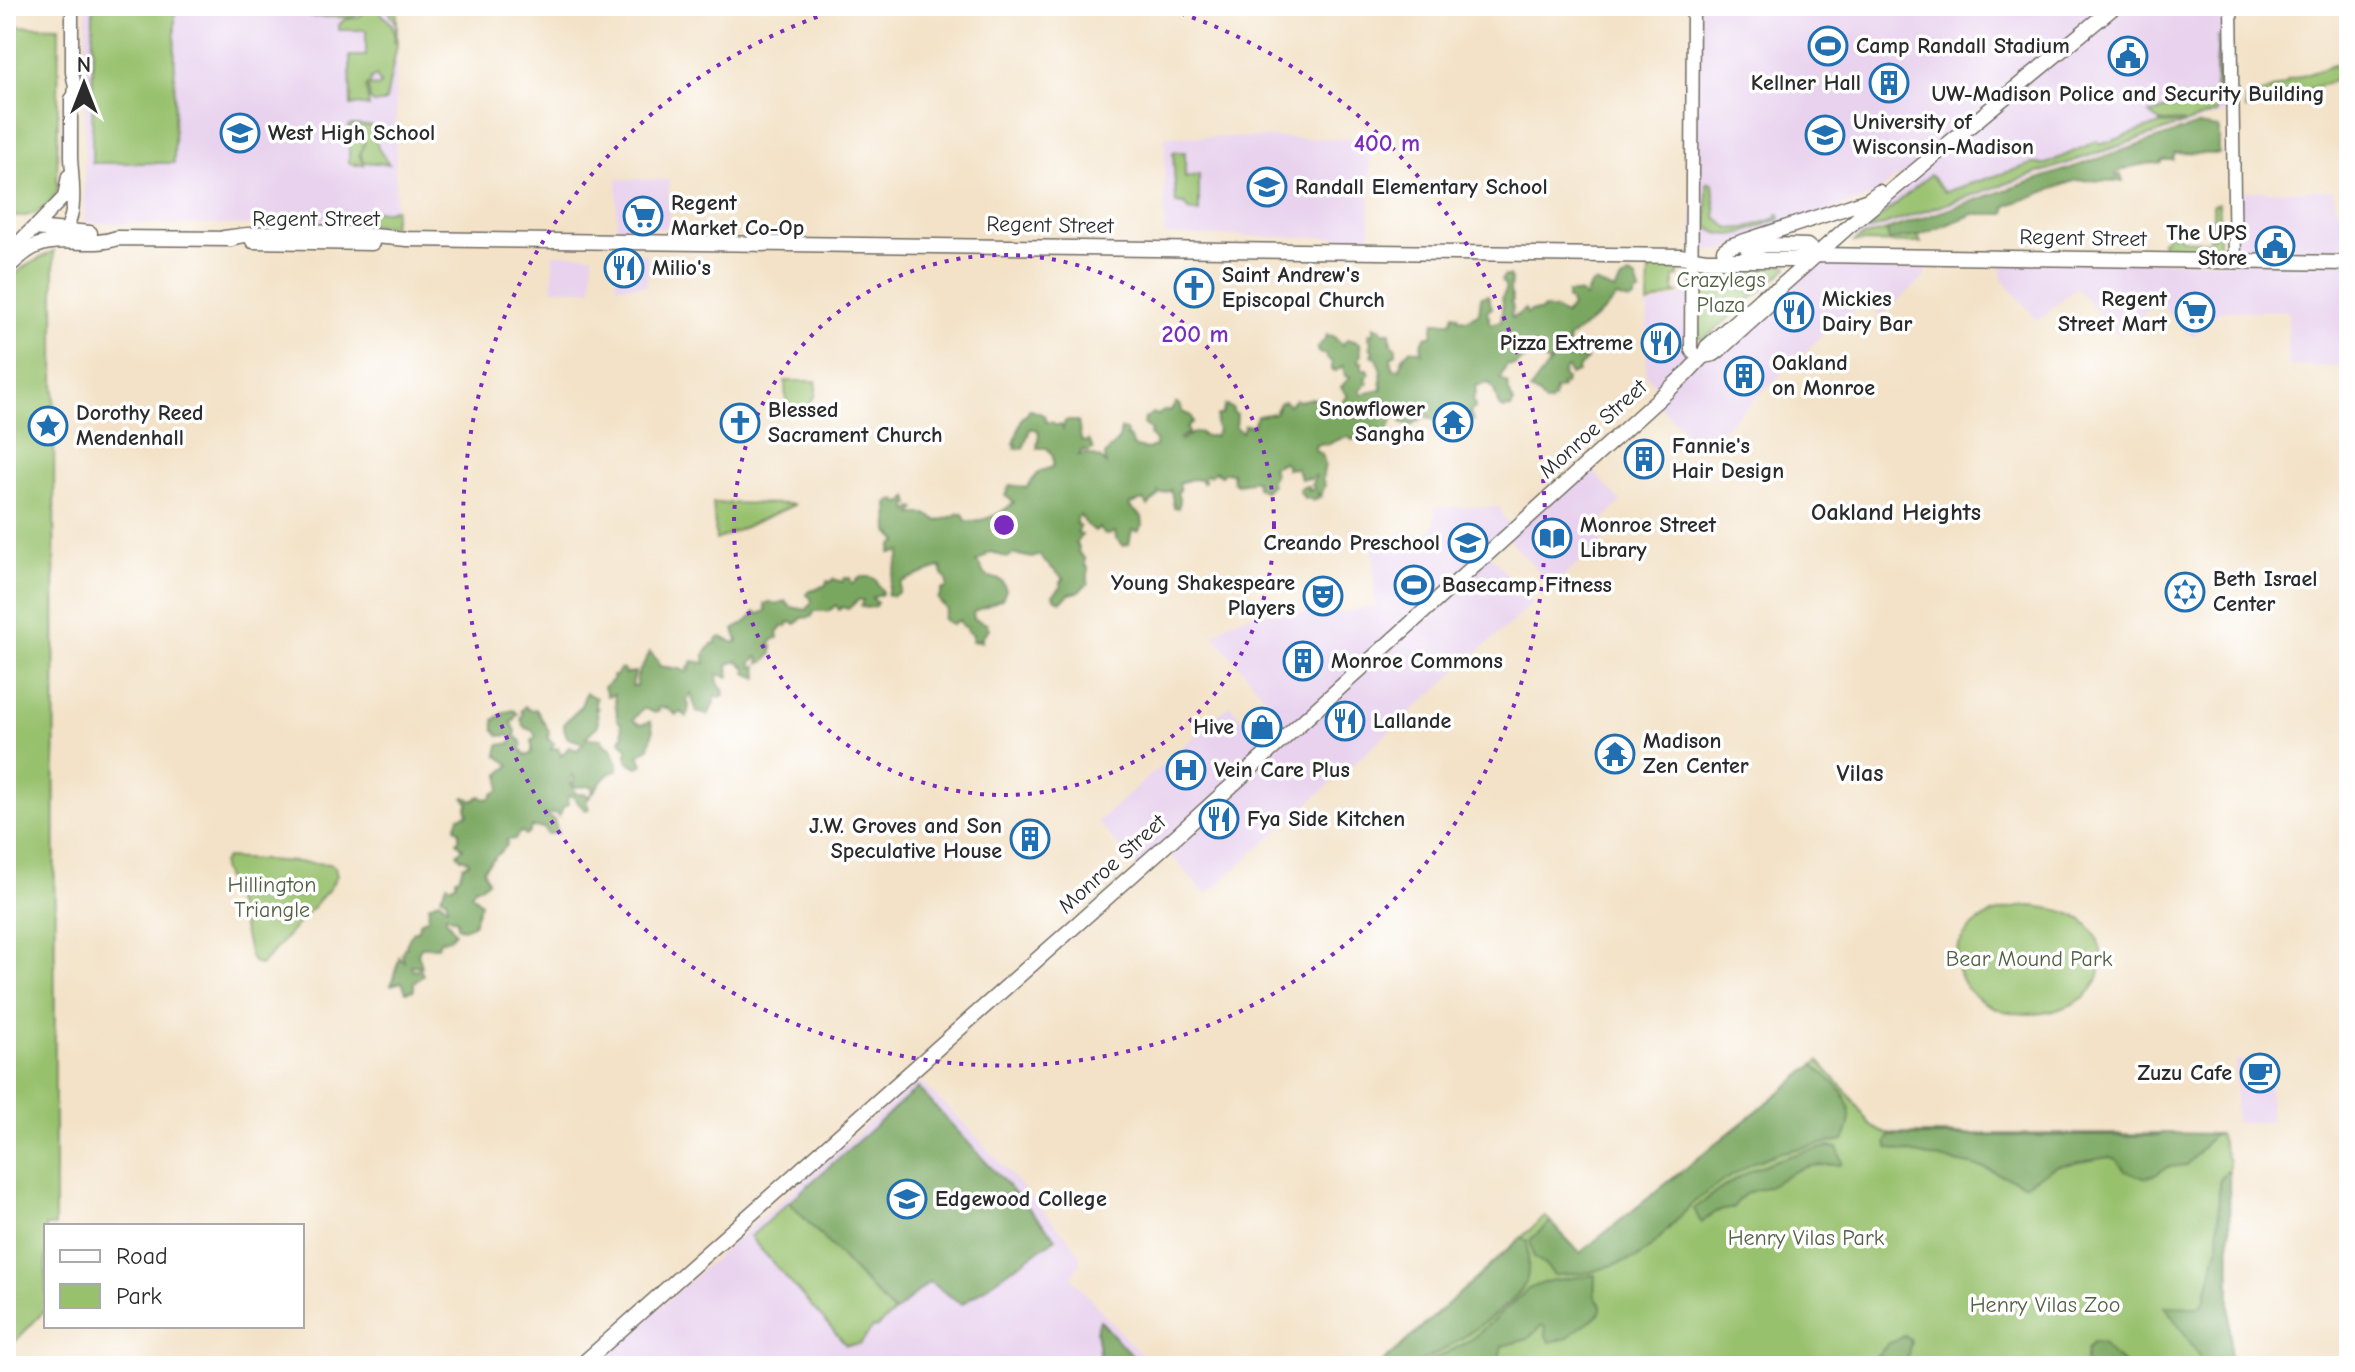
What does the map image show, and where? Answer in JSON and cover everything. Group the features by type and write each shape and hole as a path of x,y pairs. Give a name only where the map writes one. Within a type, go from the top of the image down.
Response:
{"main road":[{"name":"Monroe Street","path":"580,1366 1175,837 1685,375 1707,347 1764,296 1777,290 1850,225 2115,6"},
{"path":"1730,254 1730,246 1868,200 1895,178 1920,167"},
{"path":"1780,245 1795,232 1814,225 1830,221 1850,225"},
{"name":"Regent Street","path":"34,228 106,234 117,238 224,238 275,242 360,243 407,239 1692,256 1706,251 1794,260 1817,255 2349,263"},
{"path":"6,256 34,228"},
{"name":"Regent Street","path":"54,242 107,242 117,238"},
{"path":"6,269 27,251 54,242"},
{"name":"Regent Street","path":"1730,254 1730,251 1780,245 1807,246 1817,255"}],"street":[{"path":"54,242 66,231 74,202 68,87 72,72 72,6"},
{"path":"1693,6 1691,350 1701,358"},
{"path":"2231,6 2235,262"},
{"path":"34,228 64,197 71,161"}],"shaded area":[{"name":"West High School","path":"86,6 397,6 395,225 288,221 250,225 84,223"},
{"name":"University of Wisconsin-Madison","path":"1693,6 2231,6 2233,113 2217,115 1855,238 1839,235 1916,169 1895,178 1875,195 1724,250 1692,256"},
{"name":"Randall Elementary School","path":"1165,136 1370,139 1370,238 1164,235"},
{"path":"617,179 669,180 668,228 617,228"},
{"path":"2334,190 2336,208 2349,208 2349,367 2288,366 2288,311 2220,311 2193,337 2158,302 2119,336 2076,288 2038,321 2002,279 2001,259 2234,262 2234,191"},
{"path":"553,254 593,255 592,289 553,289"},
{"path":"618,254 647,254 647,286 616,286"},
{"path":"1817,255 1926,257 1925,277 1881,316 1866,300 1826,332 1701,450 1656,402 1663,395 1646,374 1648,306 1691,293 1691,350 1700,359"},
{"path":"1587,464 1621,502 1600,523 1610,534 1552,587 1507,537 1489,553 1532,604 1206,895 1164,847 1140,869 1097,822 1230,705 1246,724 1269,701 1214,636 1230,622 1255,613 1345,612 1376,606 1373,543 1416,543 1435,525 1435,507 1500,507 1503,517 1515,529"},
{"path":"2236,1061 2269,1061 2270,1122 2235,1123"},
{"name":"Edgewood College","path":"919,1081 965,1124 1075,1246 1080,1255 1080,1264 1071,1277 1151,1366 593,1366 914,1083"}],"green space":[{"path":"93,6 175,6 174,163 92,163"},
{"path":"308,6 361,6 362,11 352,17 309,17"},
{"path":"386,6 397,8 397,42 394,41 397,45 386,100 374,103 370,100 368,86 381,85 376,76 366,87 369,107 359,104 351,106 350,56 366,56 366,30 339,30 339,25 344,20 360,17 367,8 376,8 392,24 395,40 396,22"},
{"path":"6,26 59,27 57,192 36,213 6,217"},
{"path":"2218,36 2219,106 2216,113 1863,232 1930,175 1945,192 2032,164 2046,164 2097,141 2100,145 2160,124 2185,123 2160,122 2148,113 2215,93"},
{"path":"2349,60 2349,76 2246,109 2246,99"},
{"path":"2198,125 2219,128 2219,154 2175,153 2173,160 2138,165 2116,173 2116,176 2121,175 2123,181 2077,180 2006,206 2005,214 1974,214 1918,236 1889,240 1887,230"},
{"path":"349,126 372,126 378,148 389,164 363,162 361,153 365,141 359,155 364,165 349,163"},
{"path":"1173,152 1185,152 1185,178 1199,174 1199,213 1189,210 1185,204 1176,203"},
{"path":"1707,182 1713,183 1716,217 1729,229 1747,228 1777,218 1777,214 1780,214 1780,219 1733,235 1715,232 1707,226"},
{"path":"2219,203 2219,247 2162,247 2166,235 2209,241 2209,237 2213,237 2213,205"},
{"path":"395,209 393,226 361,224 361,211"},
{"path":"1887,230 1889,240 1918,236 1921,243 1854,242"},
{"path":"54,251 55,1224 44,1224 44,1311 6,1351 6,283 24,267"},
{"name":"Crazylegs Plaza","path":"1702,265 1747,268 1787,265 1788,268 1703,340 1699,337 1696,270"},
{"path":"1649,267 1678,268 1678,277 1674,277 1674,292 1678,293 1648,304"},
{"path":"1504,276 1509,276 1511,280 1513,318 1525,309 1527,314 1544,308 1565,315 1572,307 1567,293 1579,293 1585,297 1595,283 1615,291 1621,280 1629,276 1636,279 1640,292 1629,301 1616,297 1601,314 1569,338 1566,356 1587,360 1578,372 1570,375 1568,368 1564,371 1565,384 1555,390 1550,403 1545,403 1530,390 1552,360 1548,363 1536,358 1526,359 1514,366 1507,365 1500,378 1508,384 1514,403 1511,408 1499,406 1489,383 1475,386 1475,408 1470,412 1473,421 1460,418 1442,424 1426,416 1410,426 1393,417 1384,442 1381,443 1379,435 1352,440 1342,438 1327,445 1322,443 1315,446 1315,451 1322,454 1325,464 1322,480 1325,484 1321,497 1318,493 1318,498 1313,501 1305,499 1299,491 1309,486 1309,491 1314,489 1312,483 1316,476 1301,479 1296,468 1286,469 1283,462 1272,467 1272,484 1265,491 1257,488 1256,480 1237,484 1233,481 1232,473 1221,475 1216,471 1210,476 1206,475 1202,483 1201,480 1192,479 1179,483 1178,508 1174,508 1171,490 1161,494 1158,492 1148,506 1143,500 1130,504 1142,517 1143,525 1138,531 1132,530 1129,544 1124,546 1116,538 1115,532 1107,535 1100,528 1095,531 1080,515 1076,524 1080,526 1077,533 1082,535 1076,544 1088,568 1088,583 1061,601 1053,595 1064,579 1040,555 1032,558 1014,554 1007,558 992,552 986,554 976,562 986,575 1002,581 1006,590 1002,599 973,612 974,619 987,624 989,629 981,642 978,639 977,642 972,641 973,635 959,620 952,624 943,619 947,610 938,599 941,590 947,588 947,580 941,567 901,582 899,592 893,596 887,595 901,552 890,553 898,541 889,532 888,502 904,502 908,497 910,504 907,510 916,508 912,514 926,514 938,521 958,513 963,514 966,521 979,520 1004,510 1014,502 1005,496 1010,485 1026,488 1040,471 1053,467 1053,456 1047,448 1037,448 1039,433 1036,429 1030,429 1023,449 1015,448 1022,418 1029,409 1044,415 1046,422 1061,425 1063,429 1065,421 1078,421 1081,440 1089,440 1093,449 1088,452 1082,450 1079,455 1094,456 1106,464 1105,455 1119,439 1121,429 1127,433 1126,437 1134,447 1148,449 1155,446 1151,430 1144,424 1145,418 1153,413 1158,415 1165,410 1170,411 1176,403 1181,406 1182,412 1191,416 1193,422 1187,428 1189,433 1181,440 1195,432 1202,436 1215,436 1217,416 1222,414 1225,405 1237,415 1236,427 1242,432 1245,425 1253,426 1257,416 1275,413 1284,401 1289,405 1296,399 1312,398 1317,400 1319,407 1338,406 1348,396 1341,387 1350,377 1345,376 1343,366 1332,370 1332,362 1317,351 1327,335 1333,336 1342,345 1348,339 1360,343 1361,356 1358,361 1362,362 1362,369 1370,373 1365,379 1368,383 1360,389 1362,394 1382,390 1381,371 1377,358 1371,355 1373,351 1368,336 1373,334 1374,326 1382,332 1390,332 1391,344 1396,348 1396,354 1391,357 1392,368 1400,369 1403,357 1411,349 1423,352 1421,345 1426,336 1432,336 1434,322 1451,322 1454,314 1459,319 1467,320 1479,313 1481,297 1488,295 1492,308 1487,311 1491,324 1501,321 1505,285 1501,281"},
{"path":"785,381 816,381 816,394 807,407 791,407 786,403"},
{"path":"713,503 794,504 794,505 716,540"},
{"path":"861,577 876,580 882,590 882,594 872,598 877,603 875,606 861,606 863,600 858,600 848,609 842,607 839,610 836,605 829,611 815,611 811,617 802,618 796,624 789,622 768,646 772,646 772,654 764,662 759,663 757,657 752,662 752,667 757,666 758,678 746,673 746,668 738,661 728,664 729,677 717,674 724,695 715,696 708,715 697,712 691,694 687,700 687,717 681,712 676,715 667,708 658,708 659,711 655,713 643,708 633,720 641,725 651,721 653,731 649,748 639,755 643,764 638,767 627,761 627,747 620,740 623,736 614,694 607,696 604,687 620,669 624,670 624,674 635,672 632,686 637,686 637,676 650,652 659,666 686,672 693,661 705,663 704,655 721,637 735,643 738,641 734,630 755,612 766,611 765,604 770,602 776,605 785,601 791,607 807,610 812,602 808,592 833,579 842,582 850,578 852,584"},
{"path":"586,693 596,698 598,725 585,738 601,739 611,748 618,764 617,770 605,777 592,794 593,786 573,787 572,775 570,781 576,794 591,796 586,801 589,809 585,810 571,795 567,797 568,804 563,807 559,817 556,813 545,815 554,820 558,833 547,834 544,828 531,827 529,833 519,833 515,839 507,840 507,845 483,869 488,881 476,887 471,894 481,903 473,925 463,929 457,926 457,920 446,915 455,932 449,939 440,941 438,947 421,947 418,953 422,966 411,965 414,970 420,968 423,975 414,983 414,990 406,992 402,982 391,985 399,957 404,961 404,948 420,922 428,918 429,905 440,900 448,906 441,896 447,884 452,886 456,883 463,866 469,863 457,854 463,848 457,842 459,831 455,828 459,817 468,814 466,808 469,804 464,798 473,801 480,796 491,798 500,790 500,774 510,765 497,755 499,745 511,743 512,739 509,735 499,736 494,720 505,712 514,710 518,714 511,722 515,736 523,746 520,748 525,755 529,755 536,736 524,727 521,711 525,706 529,710 536,709 549,731 548,739 554,743 551,750 558,748 561,756 569,747 577,750 584,743 568,738 564,725 580,707"},
{"name":"Hillington Triangle","path":"226,858 330,864 335,867 337,875 330,888 259,965 250,956 240,915 222,868"},
{"name":"Bear Mound Park","path":"2028,906 2058,910 2080,919 2093,931 2101,951 2100,972 2091,991 2074,1003 2043,1013 2010,1012 1984,1003 1966,987 1958,968 1958,947 1970,929 1993,914"},
{"name":"Henry Vilas Park","path":"1819,1061 1870,1123 1887,1134 2219,1134 2229,1162 2230,1366 1379,1366 1545,1216 1580,1253"},
{"path":"1814,1065 1840,1089 1849,1107 1848,1127 1843,1140 1781,1152 1757,1161 1694,1202 1638,1257 1591,1272 1559,1275 1554,1275 1534,1258 1530,1240 1550,1222 1580,1253"},
{"path":"918,1088 1056,1238 962,1304 929,1282 894,1313 789,1202"},
{"path":"2162,1133 2218,1134 2212,1136 2187,1165 2167,1167 2144,1178 2125,1171 2116,1159 2109,1157 2057,1166 2025,1184 1983,1168 1888,1148 1886,1144 1889,1136 2159,1136"},
{"path":"1829,1147 1838,1148 1840,1165 1798,1170 1747,1193 1733,1208 1715,1212 1701,1223 1694,1209 1741,1176 1773,1161"},
{"path":"2229,1170 2230,1366 2204,1366 2165,1306 2199,1307 2204,1302 2218,1247 2219,1182"},
{"path":"789,1202 894,1313 876,1328 873,1327 860,1344 846,1345 750,1237"},
{"path":"1521,1238 1527,1241 1527,1278 1507,1304 1474,1330 1422,1361 1406,1367 1379,1366"},
{"path":"1595,1275 1595,1296 1600,1311 1568,1338 1550,1342 1542,1325 1528,1339 1502,1346 1497,1366 1422,1366 1464,1344 1528,1289 1549,1281"},
{"path":"1100,1320 1141,1366 1101,1366 1096,1331"},
{"path":"1905,1336 1911,1341 1906,1366 1867,1366 1889,1343"},
{"path":"2093,1342 2103,1343 2111,1354 2127,1366 2085,1366 2087,1350"}],"place":[{"name":"Camp Randall Stadium","path":"1828,46"},
{"name":"UW-Madison Police and Security Building","path":"2128,56"},
{"name":"Kellner Hall","path":"1889,83"},
{"name":"West High School","path":"240,133"},
{"name":"University of Wisconsin-Madison","path":"1825,135"},
{"name":"Randall Elementary School","path":"1267,187"},
{"name":"Regent Market Co-Op","path":"643,216"},
{"name":"The UPS Store","path":"2275,246"},
{"name":"Milio's","path":"624,268"},
{"name":"Saint Andrew's Episcopal Church","path":"1194,288"},
{"name":"Mickies Dairy Bar","path":"1794,312"},
{"name":"Regent Street Mart","path":"2195,312"},
{"name":"Pizza Extreme","path":"1661,343"},
{"name":"Oakland on Monroe","path":"1744,376"},
{"name":"Snowflower Sangha","path":"1453,422"},
{"name":"Blessed Sacrament Church","path":"740,423"},
{"name":"Dorothy Reed Mendenhall","path":"48,426"},
{"name":"Fannie's Hair Design","path":"1644,459"},
{"name":"Monroe Street Library","path":"1552,538"},
{"name":"Creando Preschool","path":"1468,543"},
{"name":"Basecamp Fitness","path":"1414,585"},
{"name":"Beth Israel Center","path":"2185,592"},
{"name":"Young Shakespeare Players","path":"1323,596"},
{"name":"Monroe Commons","path":"1303,661"},
{"name":"Lallande","path":"1345,721"},
{"name":"Hive","path":"1262,727"},
{"name":"Madison Zen Center","path":"1615,754"},
{"name":"Vein Care Plus","path":"1186,770"},
{"name":"Fya Side Kitchen","path":"1219,819"},
{"name":"J.W. Groves and Son Speculative House","path":"1030,839"},
{"name":"Zuzu Cafe","path":"2260,1073"},
{"name":"Edgewood College","path":"907,1199"}],"district":[{"name":"Oakland Heights","path":"1896,512"},
{"name":"Vilas","path":"1860,773"}],"park label":[{"name":"Henry Vilas Zoo","path":"2045,1305"}]}
